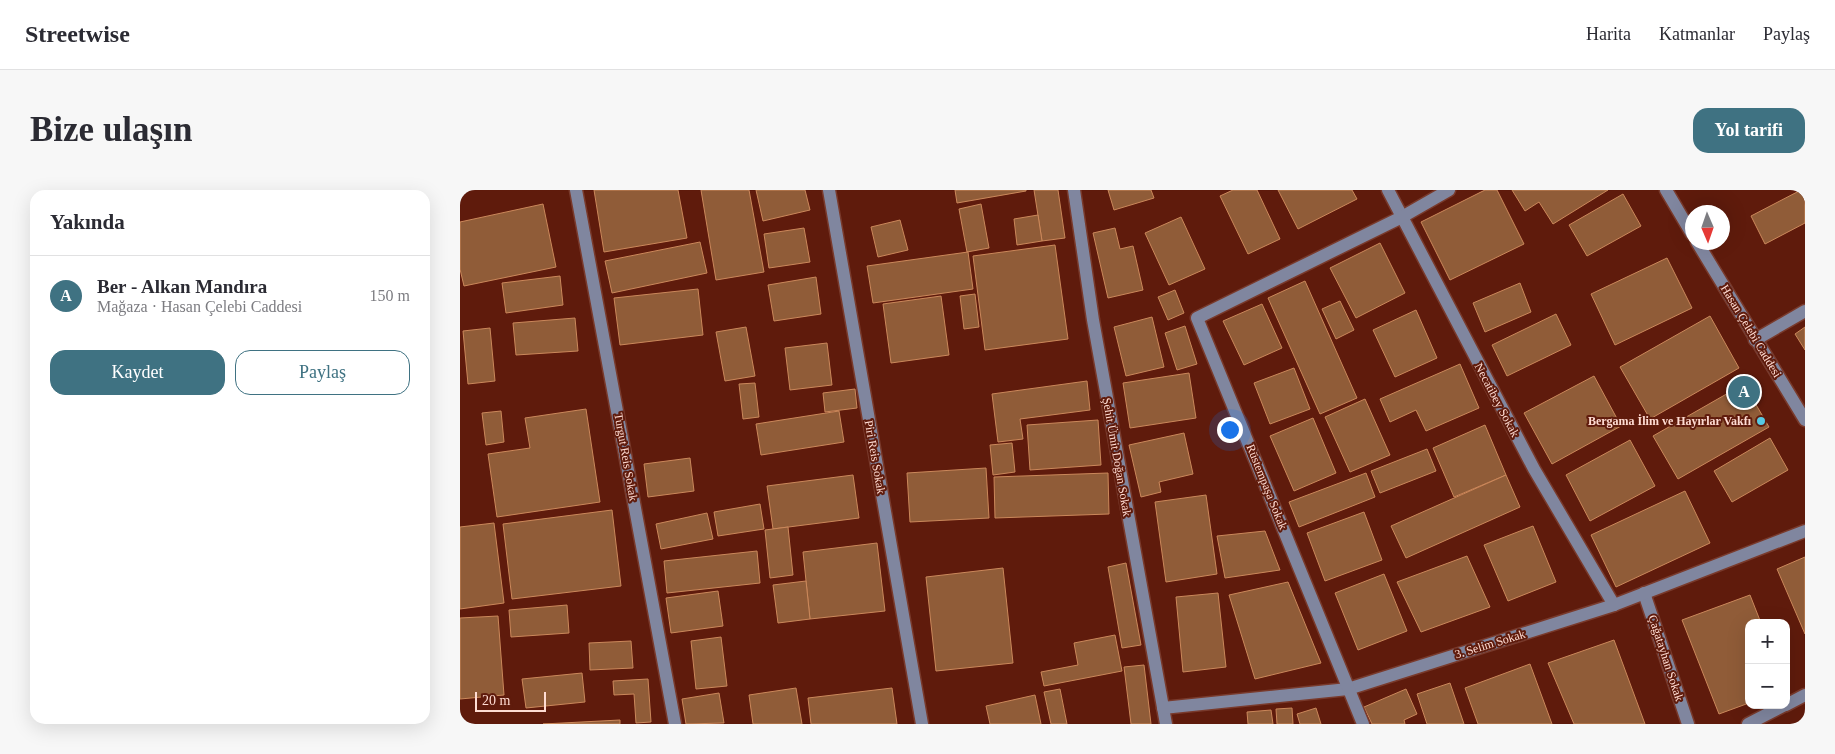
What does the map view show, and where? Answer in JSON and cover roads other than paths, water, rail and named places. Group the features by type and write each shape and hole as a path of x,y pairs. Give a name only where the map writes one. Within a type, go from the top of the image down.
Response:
{"street":[{"name":"Turgut Reis Sokak","path":"576,190 675,724"},
{"name":"Piri Reis Sokak","path":"829,190 922,724"},
{"name":"Şehit Ümit Doğan Sokak","path":"1074,190 1093,320 1166,724"},
{"name":"Necatibey Sokak","path":"1388,190 1534,469 1614,605"},
{"name":"Rüstempaşa Sokak","path":"1363,724 1197,318 1402,217 1449,190"},
{"path":"1666,190 1685,222"},
{"name":"Hasan Çelebi Caddesi","path":"1702,250 1805,420"},
{"path":"1755,340 1805,311"},
{"name":"3. Selim Sokak","path":"1163,708 1348,689 1614,605 1805,531"},
{"name":"Çağatayhan Sokak","path":"1644,593 1688,724"},
{"path":"1790,703 1805,695"},
{"path":"1748,724 1778,709"}],"place":[{"name":"Ber - Alkan Mandıra","path":"1744,392"},
{"name":"Bergama İlim ve Hayırlar Vakfı","path":"1761,421"}]}
